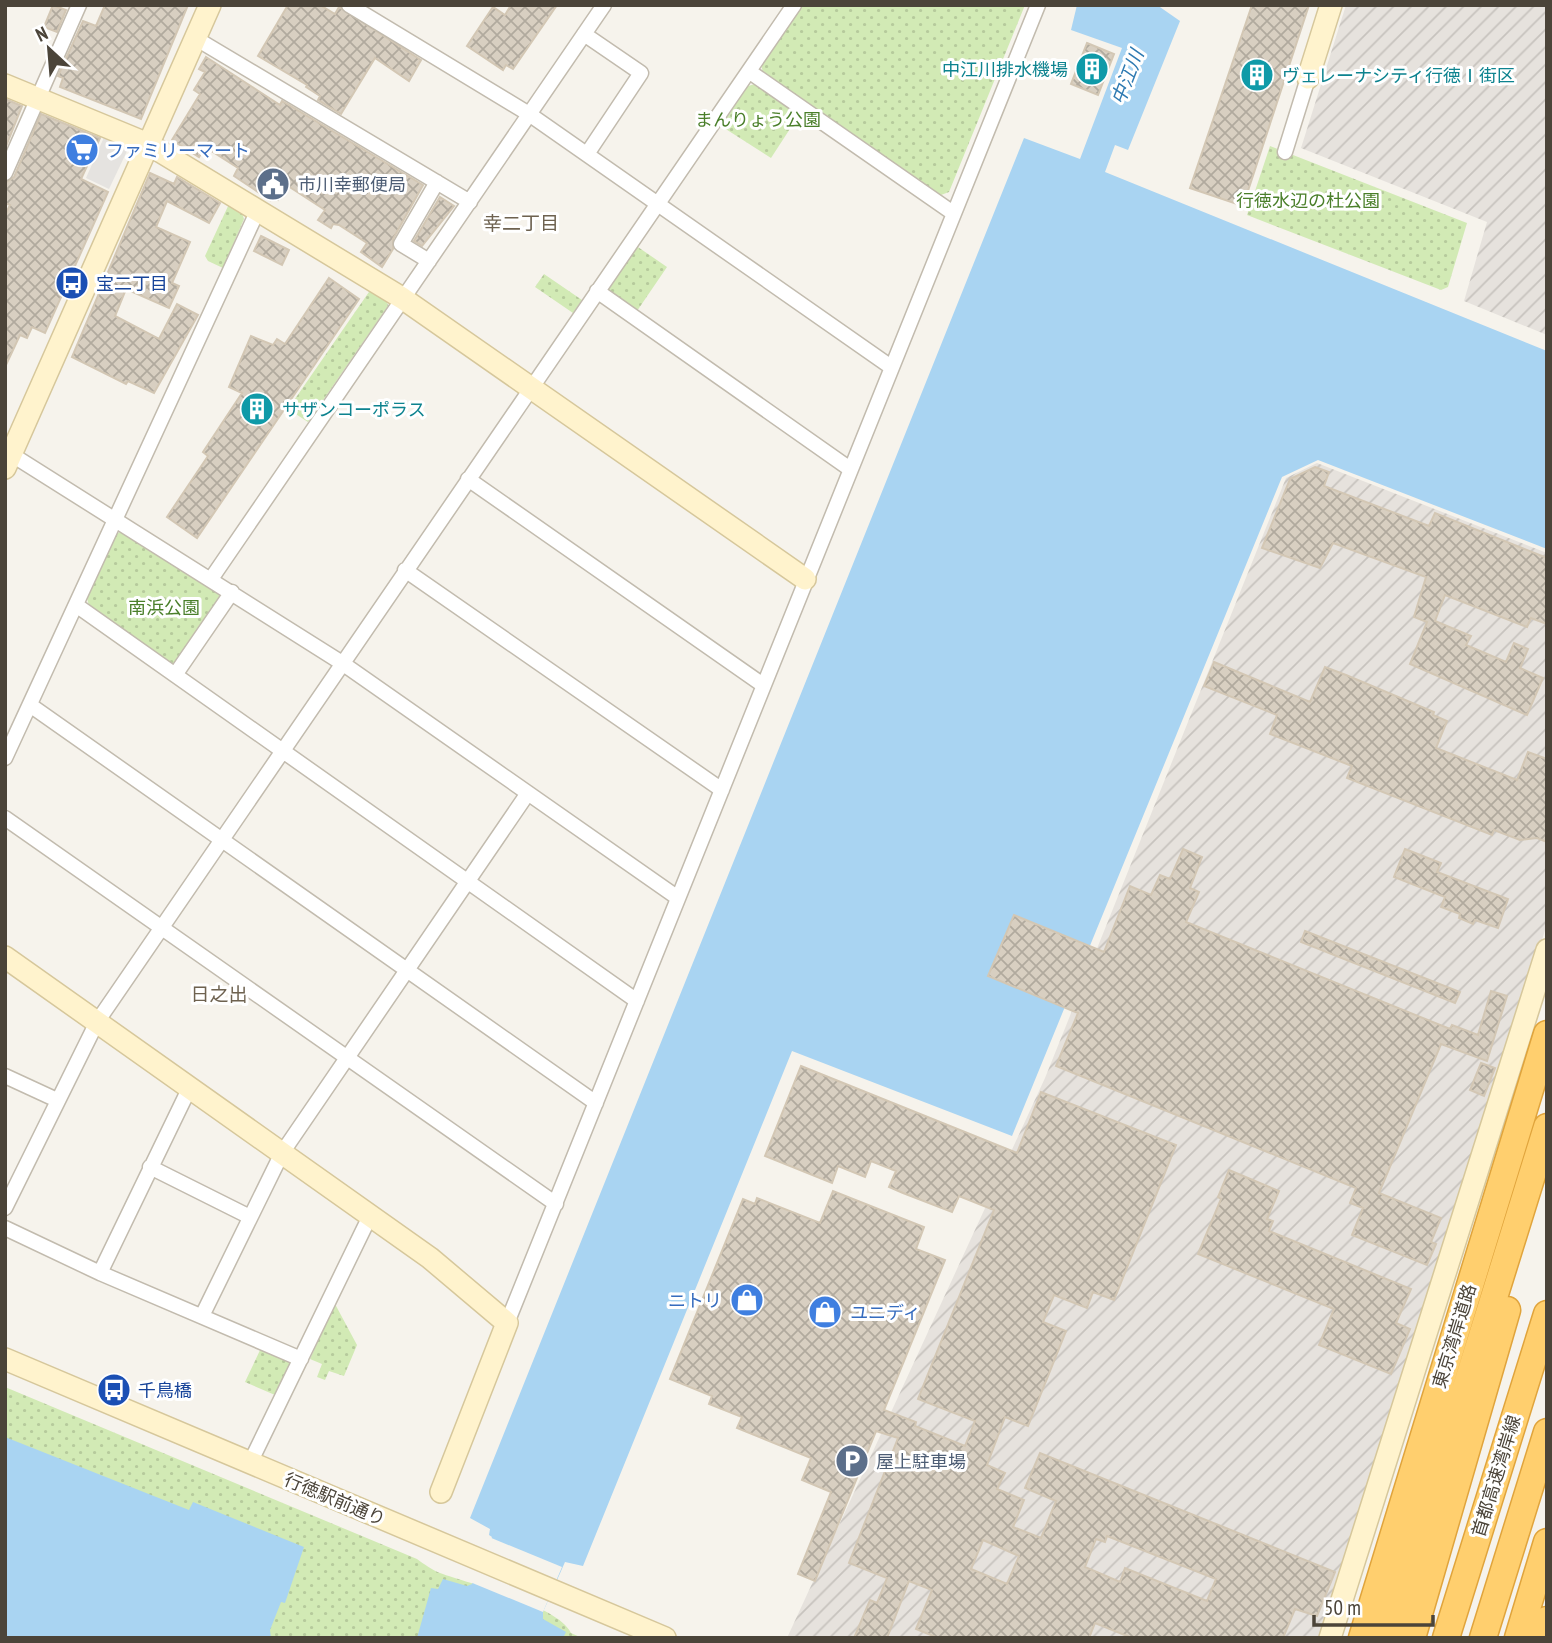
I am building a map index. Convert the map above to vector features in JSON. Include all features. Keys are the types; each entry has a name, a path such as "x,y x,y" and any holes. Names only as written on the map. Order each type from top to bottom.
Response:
{"highway":[{"name":"東京湾岸道路","path":"1362,1638 1547,1034"},
{"name":"東京湾岸道路","path":"1388,1638 1547,1127"},
{"path":"1412,1638 1498,1346 1547,1153"},
{"name":"首都高速湾岸線","path":"1446,1638 1547,1314"},
{"name":"首都高速湾岸線","path":"1483,1638 1547,1432"},
{"path":"1518,1638 1547,1542"},
{"path":"1541,1638 1547,1620"}],"street":[{"path":"5,173 79,5"},
{"path":"210,5 7,458 115,519 342,663 678,898"},
{"path":"349,5 529,114 891,367"},
{"path":"211,579 604,5"},
{"path":"5,1208 97,1022 794,5"},
{"path":"441,1492 1038,5"},
{"path":"1285,152 1331,5"},
{"path":"584,34 641,73 587,154"},
{"path":"195,38 470,202"},
{"path":"750,72 953,213"},
{"path":"5,85 148,144 402,298 806,579"},
{"path":"429,261 401,244 437,183"},
{"path":"5,758 258,210"},
{"path":"597,291 850,469"},
{"path":"468,479 763,685"},
{"path":"405,570 722,790"},
{"path":"175,675 232,592"},
{"path":"76,606 637,1001"},
{"path":"30,705 596,1103"},
{"path":"202,1316 282,1153 527,793"},
{"path":"5,818 556,1204"},
{"path":"1330,1638 1547,950"},
{"path":"5,957 430,1258 507,1323"},
{"path":"5,1076 57,1100"},
{"path":"100,1273 190,1087"},
{"path":"150,1167 250,1217"},
{"path":"250,1463 370,1216"},
{"path":"5,1228 100,1273 300,1359"},
{"name":"行徳駅前通り","path":"5,1359 665,1638"}],"shaded area":[{"path":"1346,5 1547,5 1547,335 1464,301 1487,222 1301,148"},
{"path":"105,135 128,149 109,189 86,178"},
{"path":"1317,463 1547,553 1547,924 1322,1638 787,1638 1045,1078 1286,478"}],"green space":[{"path":"801,5 1025,5 949,192 941,195 763,73 761,64"},
{"name":"まんりょう公園","path":"755,84 799,115 771,158 721,126 748,86"},
{"name":"行徳水辺の杜公園","path":"1270,146 1467,223 1448,287 1441,290 1247,215"},
{"path":"229,204 241,210 244,219 223,268 208,261 205,256"},
{"path":"635,245 667,267 637,311 609,292 607,284"},
{"path":"544,274 582,300 573,313 535,287"},
{"path":"371,289 386,298 388,306 308,422 288,409"},
{"name":"南浜公園","path":"121,532 218,592 221,599 179,661 172,664 89,606 87,598 115,534"},
{"path":"335,1304 357,1345 344,1376 329,1371 325,1380 317,1377 322,1364 310,1359"},
{"path":"261,1348 291,1361 275,1395 245,1382"},
{"path":"5,1387 417,1559 440,1573 532,1605 549,1613 571,1633 582,1638 5,1638"}],"water":[{"name":"中江川","path":"1077,5 1157,5 1180,21 1128,150 1115,145 1105,172 1547,351 1547,549 1318,460 1282,477 1012,1136 792,1051 583,1566 565,1562 543,1612 543,1619 566,1632 563,1638 417,1638 431,1588 438,1589 443,1579 467,1586 472,1584 492,1537 489,1535 490,1529 470,1518 1024,138 1080,159 1122,48 1071,30"},
{"path":"5,1437 189,1510 193,1502 304,1547 285,1603 281,1602 270,1630 271,1638 5,1638"}],"pier":[{"path":"489,1537 562,1567 543,1612 470,1582"}],"building":[{"path":"53,5 66,10 57,32 44,27"},
{"path":"105,5 188,5 141,119 60,87 63,78 58,76 83,21 96,26"},
{"path":"288,5 320,5 335,14 339,7 421,60 409,81 375,58 341,114 318,100 320,96 306,87 307,85 258,56"},
{"path":"511,5 557,5 513,69 506,65 503,70 467,46 493,7 505,15"},
{"name":"ヴェレーナシティ行徳Ⅰ街区","path":"1252,5 1309,5 1243,206 1190,188"},
{"name":"中江川排水機場","path":"1087,43 1114,54 1098,95 1071,84"},
{"path":"206,57 280,105 282,101 423,185 393,239 393,249 382,267 361,252 367,243 339,225 333,224 331,228 318,220 325,210 288,186 278,200 272,196 270,200 234,176 238,168 205,147 199,157 172,140 200,94 194,90 205,72 199,69"},
{"path":"5,99 22,106 5,149"},
{"path":"41,114 100,138 81,179 108,192 45,333 32,327 27,338 20,335 5,367 5,215 10,205 5,203 5,183 14,177"},
{"path":"150,173 174,184 177,177 220,203 209,223 167,201 156,227 190,242 172,283 179,286 169,308 126,289 115,316 159,339 177,304 198,315 154,393 128,381 126,384 72,357"},
{"path":"440,197 454,206 422,246 414,241"},
{"path":"261,236 289,250 282,265 254,251"},
{"name":"サザンコーポラス","path":"329,278 359,299 197,538 167,517 208,456 203,452 242,393 229,387 251,336 273,345 277,339 285,344"},
{"path":"1315,467 1329,472 1324,486 1429,526 1435,513 1547,558 1547,624 1531,618 1527,627 1445,595 1435,621 1471,636 1466,645 1506,662 1514,643 1528,649 1520,668 1543,678 1527,715 1410,664 1427,622 1414,617 1426,577 1333,543 1320,568 1262,548 1290,479"},
{"path":"1214,662 1310,702 1325,667 1346,675 1434,712 1433,715 1447,721 1436,748 1517,780 1528,752 1547,759 1547,842 1537,838 1520,840 1494,830 1492,835 1347,778 1352,766 1270,734 1277,715 1204,686"},
{"path":"1183,849 1202,857 1190,888 1199,892 1186,922 1450,1029 1452,1025 1478,1035 1491,991 1507,996 1487,1061 1441,1044 1379,1193 1441,1218 1431,1242 1436,1244 1427,1265 1352,1235 1363,1208 1350,1203 1356,1188 1056,1066 1078,1013 988,976 1014,915 1104,952 1130,886 1151,895 1160,875 1170,879"},
{"path":"1405,849 1441,863 1437,872 1508,899 1498,928 1475,920 1473,924 1459,918 1460,914 1441,907 1445,897 1394,877"},
{"path":"1305,931 1460,992 1455,1003 1301,942"},
{"path":"1481,1063 1495,1068 1484,1096 1470,1090"},
{"path":"801,1066 1017,1153 1041,1092 1176,1145 1114,1300 1093,1292 1087,1308 1054,1295 1043,1322 1066,1331 1028,1426 1005,1417 987,1465 1005,1473 997,1489 1024,1500 1013,1527 1041,1538 1056,1501 1025,1488 1040,1453 1335,1572 1317,1616 1295,1609 1283,1638 1132,1638 1095,1623 1089,1638 938,1638 916,1629 932,1590 909,1581 887,1638 854,1638 870,1600 877,1603 887,1578 849,1563 898,1438 876,1431 815,1581 798,1574 831,1492 802,1480 811,1458 737,1428 742,1417 709,1404 712,1396 670,1379 743,1199 755,1204 757,1198 820,1223 833,1191 924,1227 916,1249 945,1260 884,1410 965,1446 975,1421 918,1399 994,1210 959,1196 952,1212 903,1193 889,1187 896,1171 871,1161 865,1177 838,1166 832,1183 765,1156","holes":["1107,1536 1216,1579 1207,1601 1125,1568 1120,1582 1085,1567 1096,1539 1105,1542","983,1540 1019,1556 1007,1584 971,1569"]},
{"path":"1229,1170 1279,1191 1267,1219 1273,1221 1269,1231 1411,1289 1396,1323 1410,1329 1391,1374 1319,1345 1334,1309 1198,1254 1221,1199 1218,1197"}],"place":[{"name":"中江川排水機場","path":"1092,69"},
{"name":"ヴェレーナシティ行徳Ⅰ街区","path":"1257,75"},
{"name":"ファミリーマート","path":"82,150"},
{"name":"市川幸郵便局","path":"273,184"},
{"name":"宝二丁目","path":"72,283"},
{"name":"サザンコーポラス","path":"257,409"},
{"name":"ニトリ","path":"747,1300"},
{"name":"ユニディ","path":"825,1312"},
{"name":"千鳥橋","path":"114,1390"},
{"name":"屋上駐車場","path":"852,1461"}],"district":[{"name":"幸二丁目","path":"521,223"},
{"name":"日之出","path":"219,994"}]}
